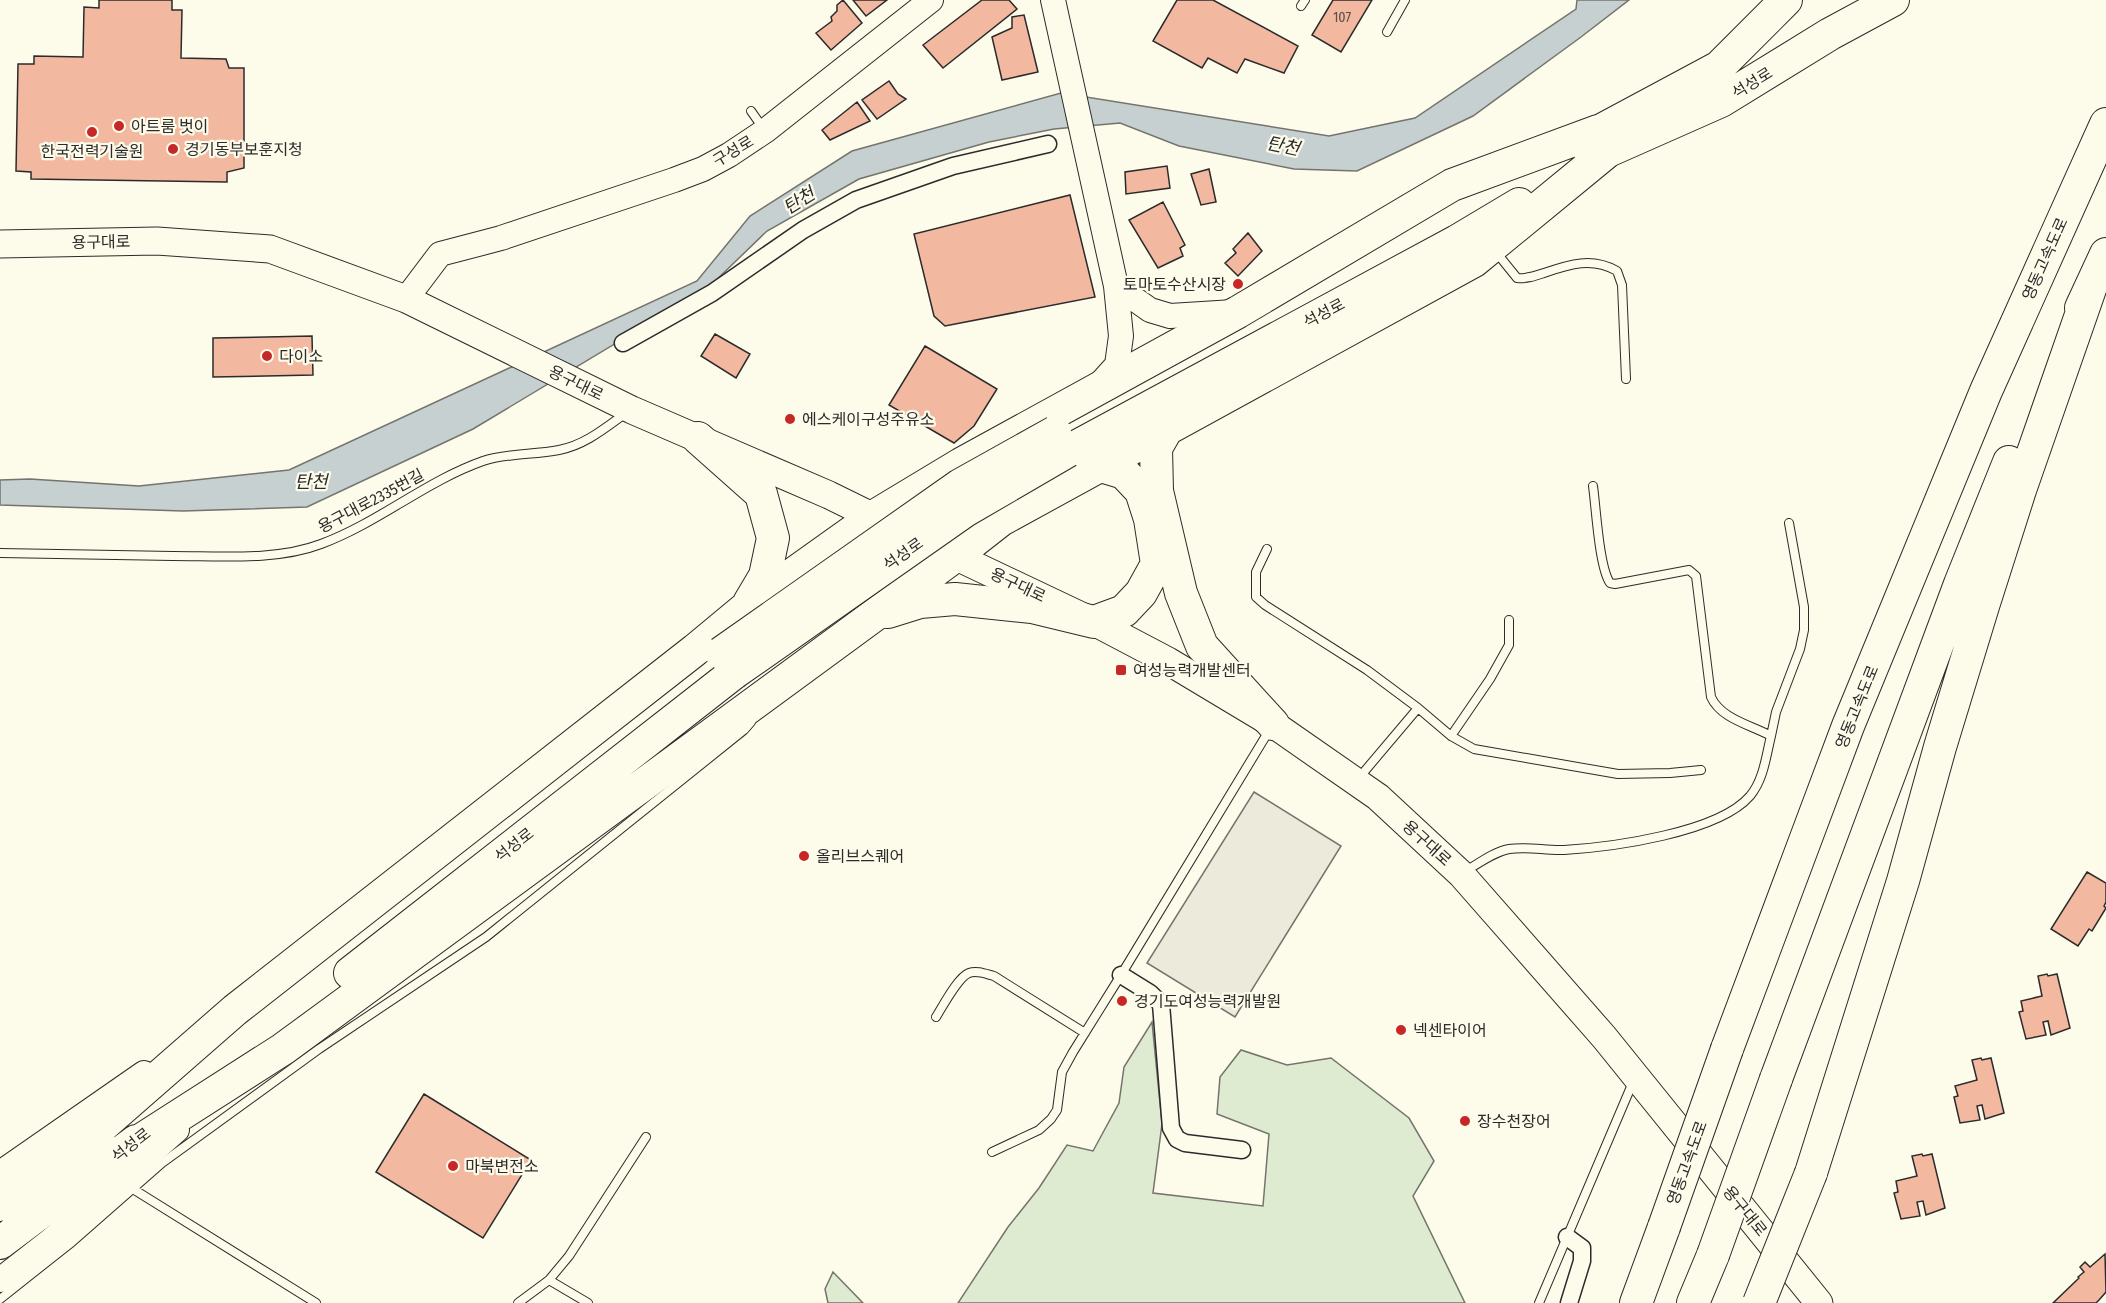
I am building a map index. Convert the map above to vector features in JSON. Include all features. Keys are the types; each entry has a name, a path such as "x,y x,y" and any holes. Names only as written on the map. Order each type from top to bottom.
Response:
{"highway":[{"name":"석성로","path":"0,1205 75,1135 727,663 965,511 1062,442 1457,241 1603,141 1719,67 1786,0"},
{"name":"석성로","path":"1603,141 1721,101 1830,34 1893,0"},
{"name":"영동고속도로","path":"1636,1303 1727,1049 1848,726 1986,391 2106,124"},
{"path":"119,1154 283,1049 1001,520 1474,261 1492,247 1603,141"},
{"path":"75,1135 748,606 873,517 961,464 1238,312 1452,185 1603,141"},
{"path":"1694,1303 1960,584 2013,452 2106,254"},
{"path":"1759,1303 1811,1173 1904,880 1940,747 2000,553 2090,289"},
{"path":"1168,427 1155,448 1157,490 1181,592 1202,646 1273,724"},
{"path":"1022,432 1007,452 1007,463 1012,473 1030,486 1057,490"},
{"path":"698,438 761,494 773,538 765,576 748,606"},
{"path":"847,634 885,613 920,602 955,598 1032,607 1094,622 1124,611 1141,593 1157,564 1150,519 1141,491 1124,473 1101,466"},
{"path":"748,606 778,605 786,618 792,648 791,660 782,682"},
{"name":"석성로","path":"0,1243 119,1154 727,663"}],"main road":[{"name":"용구대로","path":"0,244 158,241 270,249 406,299 632,410 829,495 1094,622 1168,661 1273,724 1378,797 1461,874 1604,1037 1820,1303"}],"street":[{"name":"구성로","path":"406,299 440,254 501,238 703,169 729,155 765,131 931,0"},
{"path":"1053,0 1116,286 1121,336 1117,365 1092,392"},
{"path":"623,343 712,293 803,230 856,200 953,166 1048,144"},
{"path":"1116,286 1150,310 1170,316 1238,312"},
{"path":"1121,975 1150,993 1161,1004 1170,1128 1177,1139 1185,1143 1242,1150"},
{"path":"0,1280 50,1241 182,1125 283,1049"},
{"path":"0,1173 75,1135"},
{"path":"1567,1238 1582,1248 1582,1261 1569,1303"}],"lane":[{"path":"1387,32 1405,0"},
{"path":"752,111 765,131"},
{"path":"1492,247 1517,278 1524,279 1561,267 1590,262 1607,265 1617,271 1623,285 1626,379"},
{"name":"용구대로2335번길","path":"0,553 231,557 295,551 321,544 363,524 446,478 483,461 504,456 560,450 585,441 632,410"},
{"path":"1593,486 1606,578 1610,583 1615,584 1689,570 1693,572 1711,697 1715,706 1733,718 1752,725 1771,736"},
{"path":"1461,874 1488,857 1507,849 1562,850 1662,836 1708,822 1736,810 1751,795 1762,775 1776,712 1800,649 1804,630 1804,607 1789,523"},
{"path":"1267,549 1256,572 1256,597 1367,670 1451,736 1474,748 1618,774 1701,770"},
{"path":"1451,736 1490,679 1509,645 1509,620"},
{"path":"0,1299 72,1242 162,1163 320,1049 486,937 744,730 782,682"},
{"path":"1356,782 1418,708"},
{"path":"992,1152 1039,1130 1057,1110 1062,1072 1273,724"},
{"path":"936,1017 963,976 971,972 981,973 993,976 1085,1032"},
{"path":"1539,1303 1636,1076"},
{"path":"0,1164 75,1135"},
{"path":"518,1303 549,1280 569,1256 646,1137"},
{"path":"133,1189 316,1303"},
{"path":"549,1280 588,1303"}],"green space":[{"path":"1152,1022 1162,1124 1153,1193 1263,1206 1269,1134 1217,1114 1220,1077 1241,1050 1287,1065 1331,1058 1409,1118 1434,1161 1413,1196 1465,1303 958,1303 1008,1227 1039,1188 1067,1145 1093,1151 1119,1103 1124,1067"},
{"path":"833,1272 863,1303 828,1303 825,1289"}],"shaded area":[{"path":"1254,792 1341,846 1235,1017 1147,963"}],"water":[{"name":"탄천","path":"1577,0 1629,0 1473,116 1357,171 1294,169 1179,146 1120,123 1054,129 989,142 859,179 767,231 708,288 473,429 307,507 183,511 0,505 0,480 30,479 139,486 289,470 697,281 750,216 852,151 1061,93 1329,136 1415,118 1576,9"}],"building":[{"path":"99,0 172,0 172,10 182,10 181,58 226,59 229,68 244,68 244,168 227,172 227,182 31,179 31,172 16,171 18,64 34,64 34,56 83,57 84,7 99,8"},
{"path":"843,0 862,23 831,50 816,33 832,21 831,17 837,11 837,5"},
{"path":"853,0 887,0 866,16"},
{"path":"982,0 1009,0 1017,9 943,68 923,45"},
{"path":"1177,0 1213,0 1298,46 1284,73 1245,59 1237,73 1208,58 1202,68 1153,41"},
{"path":"1333,0 1372,0 1341,52 1312,35"},
{"path":"1024,15 1038,72 1002,80 992,37 1012,28 1012,17"},
{"path":"889,81 898,94 906,99 877,119 862,100"},
{"path":"857,102 870,121 830,140 822,130"},
{"path":"1167,166 1170,188 1126,194 1125,172"},
{"path":"1209,169 1216,202 1201,205 1191,174"},
{"path":"1070,195 1095,297 945,326 934,316 914,234"},
{"path":"1163,202 1185,245 1180,248 1183,256 1158,268 1129,220"},
{"path":"1248,233 1262,251 1238,276 1225,263 1236,253 1233,249"},
{"path":"715,334 750,354 736,378 701,356"},
{"path":"312,336 313,375 213,377 213,338"},
{"path":"925,346 997,389 974,426 954,443 889,405"},
{"path":"2087,872 2106,883 2104,906 2106,908 2092,931 2089,929 2078,946 2051,929"},
{"path":"2047,974 2048,976 2057,974 2070,1028 2051,1035 2048,1021 2043,1022 2046,1035 2026,1039 2019,1012 2023,1011 2021,1001 2042,996 2038,976"},
{"path":"1981,1058 1982,1060 1991,1058 2004,1113 1985,1119 1982,1105 1977,1106 1980,1120 1960,1123 1954,1097 1958,1096 1955,1086 1977,1080 1972,1060"},
{"name":"마북변전소","path":"424,1094 531,1160 483,1238 376,1172"},
{"path":"1922,1154 1923,1156 1932,1154 1945,1208 1926,1215 1923,1201 1917,1202 1920,1216 1901,1219 1894,1193 1898,1192 1896,1181 1917,1176 1912,1156"},
{"path":"2105,1254 2106,1292 2096,1303 2053,1303 2084,1272 2080,1267 2085,1262 2090,1267"}],"place":[{"name":"아트룸 벗이","path":"119,126"},
{"name":"한국전력기술원","path":"92,132"},
{"name":"경기동부보훈지청","path":"173,149"},
{"name":"토마토수산시장","path":"1238,284"},
{"name":"다이소","path":"267,356"},
{"name":"에스케이구성주유소","path":"790,419"},
{"name":"여성능력개발센터","path":"1121,670"},
{"name":"올리브스퀘어","path":"804,856"},
{"name":"경기도여성능력개발원","path":"1122,1001"},
{"name":"넥센타이어","path":"1401,1030"},
{"name":"장수천장어","path":"1465,1121"},
{"name":"마북변전소","path":"453,1166"}]}
